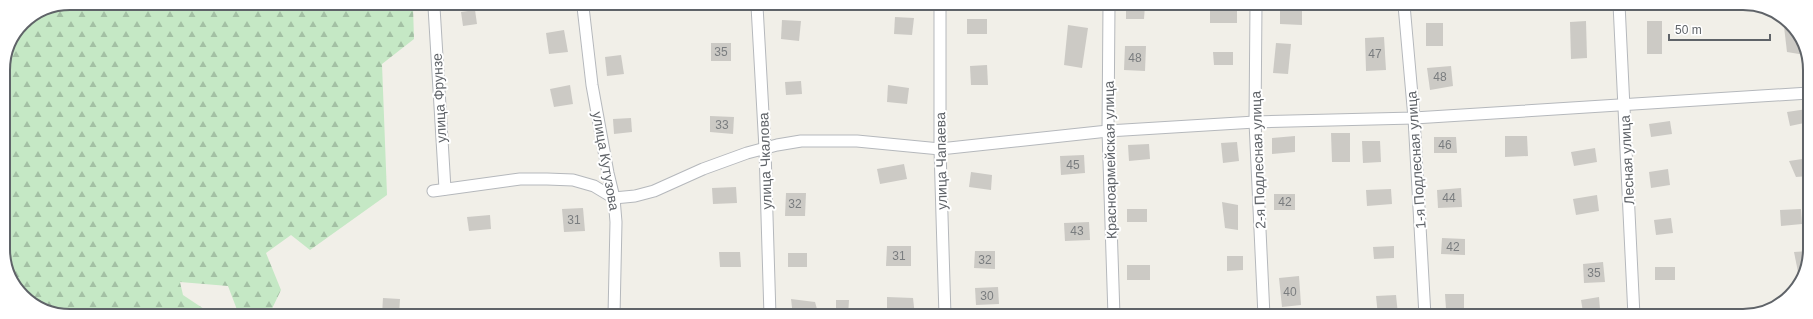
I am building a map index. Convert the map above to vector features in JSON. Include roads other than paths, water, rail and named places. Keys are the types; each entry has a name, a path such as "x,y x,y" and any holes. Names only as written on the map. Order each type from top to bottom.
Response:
{"street":[{"name":"улица Фрунзе","path":"434,10 445,189"},
{"name":"улица Кутузова","path":"583,10 592,85 614,198 616,222 614,309"},
{"name":"улица Чкалова","path":"757,10 765,149 770,309"},
{"name":"улица Чапаева","path":"940,10 940,149 945,309"},
{"name":"Красноармейская улица","path":"1109,10 1108,131 1114,309"},
{"name":"2-я Подлесная улица","path":"1256,10 1255,122 1264,309"},
{"name":"1-я Подлесная улица","path":"1405,10 1414,118 1425,309"},
{"name":"Лесная улица","path":"1619,10 1634,309"},
{"path":"433,191 520,179 573,180 594,186 614,198 635,196 747,154 801,142 825,140 857,140 940,149 1108,131 1255,122 1414,118 1803,93"}]}
